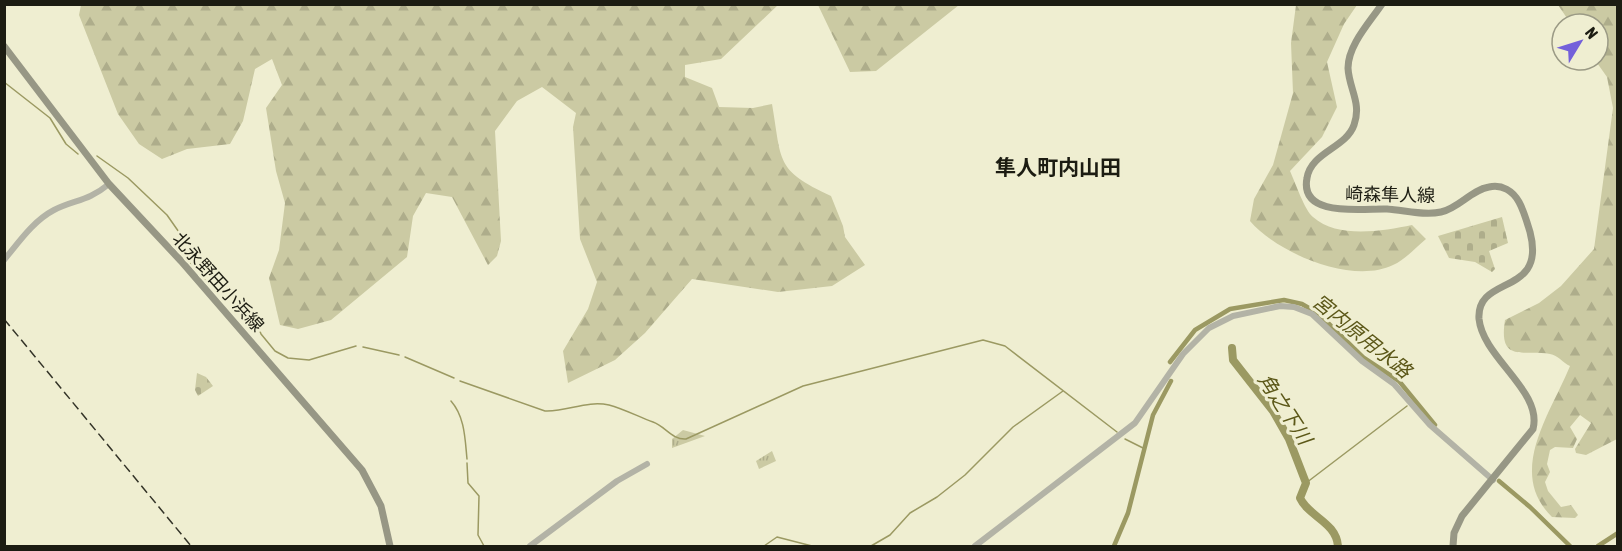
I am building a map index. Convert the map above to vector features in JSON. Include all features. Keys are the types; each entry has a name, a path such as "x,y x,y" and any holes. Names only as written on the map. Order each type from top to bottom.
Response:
{"main road":[{"name":"崎森隼人線","path":"1382,4 1357,42 1348,62 1349,75 1358,104 1353,127 1345,139 1314,163 1309,171 1307,188 1315,200 1335,210 1440,212 1453,208 1490,187 1509,189 1520,202 1533,243 1532,260 1522,275 1485,298 1479,321 1509,376 1530,402 1536,418 1533,429 1460,519 1454,533 1453,546"},
{"name":"北永野田小浜線","path":"4,46 109,184 181,261 349,453 377,497 386,523 390,546"}],"street":[{"path":"4,260 31,228 45,216 61,207 89,199 109,184"},
{"path":"975,546 1135,423 1182,354 1209,328 1247,312 1280,306 1294,307 1312,314 1362,362 1394,384 1430,425 1493,480"},
{"path":"530,546 616,481 647,464"}],"green space":[{"path":"81,5 778,5 721,59 685,65 685,77 712,88 719,107 753,108 772,104 780,152 784,162 800,179 831,196 845,237 865,265 832,286 778,292 692,279 645,333 615,360 568,383 563,351 588,309 597,282 580,239 573,127 576,113 542,87 517,101 495,131 501,241 497,256 488,265 452,197 426,193 413,216 407,257 331,320 298,329 280,325 269,278 279,250 285,203 276,171 266,108 282,85 272,59 255,69 243,121 230,144 187,149 162,159 139,144 118,114 79,15"},
{"path":"818,5 959,5 876,71 850,72"},
{"path":"1296,5 1357,5 1344,24 1327,62 1337,107 1322,137 1290,171 1310,214 1323,224 1347,231 1374,231 1412,225 1426,239 1393,265 1376,270 1357,271 1316,262 1278,244 1250,221 1254,199 1273,165 1293,93 1291,43"},
{"path":"1558,5 1618,5 1617,439 1586,455 1576,453 1575,449 1591,423 1580,415 1570,427 1577,439 1573,448 1555,447 1550,450 1547,464 1550,472 1545,482 1548,491 1561,507 1571,505 1578,515 1575,518 1552,517 1539,500 1533,481 1532,462 1544,423 1570,366 1553,355 1515,352 1505,343 1504,334 1505,320 1539,303 1561,286 1594,249 1613,108 1607,77 1603,72 1610,72 1610,12 1563,12"},
{"path":"1502,217 1508,243 1489,251 1495,269 1492,272 1475,262 1449,258 1438,236"},
{"path":"197,373 206,377 213,386 198,396 195,390"},
{"path":"683,430 705,436 672,448 672,439"},
{"path":"772,451 776,461 759,469 756,461"}],"waterway":[{"path":"4,82 50,118 66,144 78,154"},
{"path":"97,156 128,178 167,215 181,235 190,262 215,290 236,299 252,310 261,334 275,351 288,358 309,360 356,346"},
{"name":"宮内原用水路","path":"1170,362 1195,330 1230,309 1284,300 1302,304 1319,314 1364,358 1399,381 1435,425"},
{"path":"460,381 545,411 593,404 609,405 657,424 681,439 686,439 803,386 983,340 1005,346 1117,432"},
{"path":"363,347 399,355"},
{"name":"角之下川","path":"1232,348 1233,360 1273,411 1289,439 1306,483 1300,498 1304,505 1332,531 1338,546"},
{"path":"405,357 454,378"},
{"name":"宮内原用水路","path":"1114,546 1128,513 1153,415 1171,381"},
{"path":"871,546 890,535 910,513 937,497 965,475 1013,427 1063,391"},
{"path":"451,401 462,421 467,459"},
{"path":"1306,483 1407,406"},
{"path":"1125,439 1143,448"},
{"path":"467,463 468,483 479,496 478,535 484,546"},
{"name":"宮内原用水路","path":"1499,481 1570,546"},
{"name":"宮内原用水路","path":"1598,546 1618,533"},
{"path":"764,546 777,537 812,546"}],"railway":[{"path":"4,319 191,546"}],"district":[{"name":"隼人町内山田","path":"1058,168"}]}
